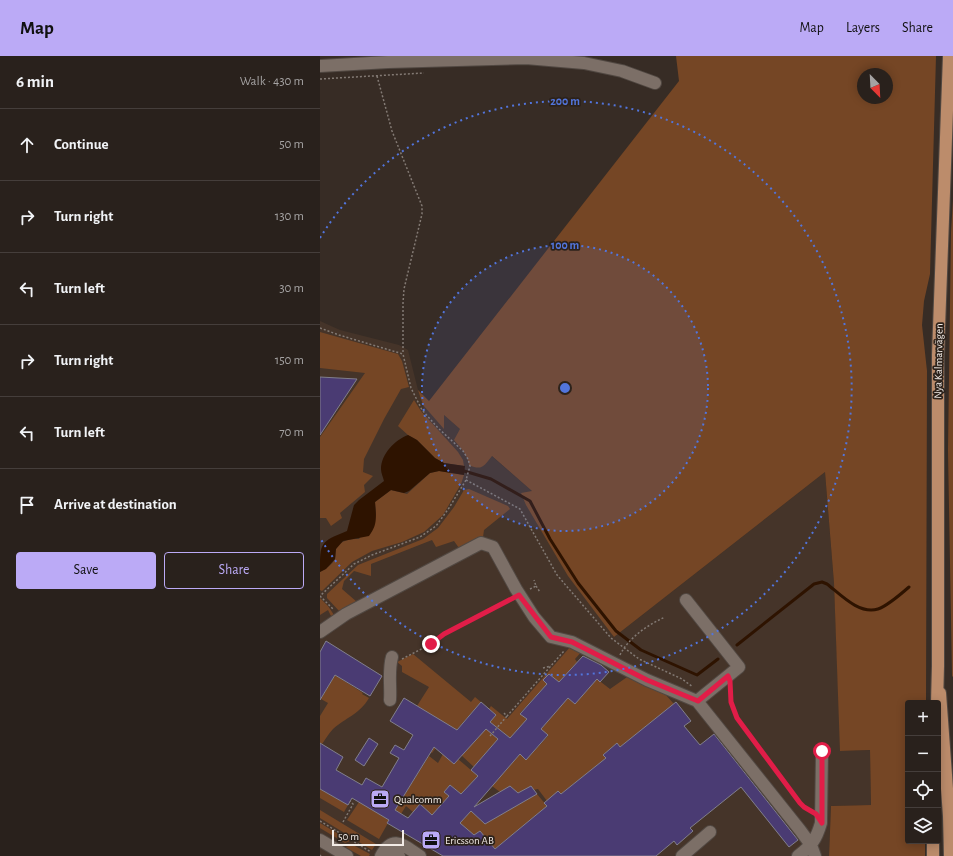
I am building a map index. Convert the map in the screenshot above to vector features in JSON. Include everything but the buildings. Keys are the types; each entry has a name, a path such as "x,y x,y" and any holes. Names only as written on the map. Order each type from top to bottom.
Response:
{"main road":[{"name":"Nya Kalmarvägen","path":"937,700 938,355 949,56"},
{"name":"Nya Kalmarvägen","path":"938,666 949,816 950,856"},
{"path":"933,856 934,844"}],"street":[{"path":"320,66 388,62 526,58 584,63 622,71 655,82"},
{"path":"320,632 340,617 481,543 493,547 519,595 551,637 572,642 647,680 669,693 700,699 800,830 813,851"},
{"path":"686,600 739,666 700,699"},
{"path":"390,700 391,662"},
{"path":"813,851 822,823 822,751"},
{"path":"682,856 710,832"},
{"path":"320,840 347,856"},
{"path":"379,852 392,844 398,843 420,856"},
{"path":"798,856 813,851"},
{"path":"379,852 400,856"}],"path":[{"path":"320,80 424,73"},
{"path":"340,617 320,596 354,564 372,555 420,537 436,526 466,480 470,466 463,451 443,433 422,410 411,388 403,354 403,303 404,289 422,214 422,206 392,131 377,75"},
{"path":"320,328 403,354"},
{"path":"466,480 520,509 557,575 610,638 639,659 690,684 700,699"},
{"path":"534,580 540,592"},
{"path":"391,662 431,644 444,634 536,586"},
{"path":"627,645 649,625 665,616"},
{"path":"490,736 572,642"},
{"path":"543,668 552,666"},
{"path":"728,676 730,681 731,702 737,718 800,803 810,810"},
{"path":"504,713 507,716"},
{"path":"343,822 353,804 350,801"},
{"path":"320,821 354,842 379,852"},
{"path":"350,844 354,842"}],"shaded area":[{"path":"676,56 936,56 930,274 924,301 922,325 927,371 926,700 905,700 905,844 925,844 925,856 829,856 831,806 871,805 870,750 840,751 834,583 825,472 614,637 568,576 526,505 521,493 532,491 492,456 480,467 477,468 469,465 461,448 454,440 460,429 444,415 444,429 423,405 418,390 429,401 679,81"},
{"path":"953,199 953,677 948,451 951,232"},
{"path":"320,321 340,330 399,345 408,350 418,390 429,402 532,491 614,637 825,472 834,583 841,751 870,750 871,805 831,806 829,856 320,856"},
{"path":"320,332 398,354 402,361 409,387 401,389 364,459 363,472 373,476 364,485 365,492 340,513 342,518 331,526 326,518 320,518 320,437 365,373 320,368"},
{"path":"414,400 421,411 458,452 463,460 464,466 444,463 435,458 417,440 408,435 398,426"},
{"path":"408,435 417,440 435,458 444,463 465,466 464,475 439,471 430,473 409,491 404,493 391,490 375,502 375,524 369,536 343,541 336,549 335,559 326,569 320,572 320,554 323,544 331,538 347,531 354,505 384,481 381,469 383,458 386,453 398,440"},
{"path":"439,471 464,475 461,484 443,515 424,532 402,542 372,551 352,562 322,591 320,590 320,572 334,561 336,549 340,544 349,540 359,539 376,515 375,502 391,490 407,494 430,473"},
{"path":"469,489 508,506 510,509 484,530 483,537 459,548 454,541 436,547 432,540 371,564 371,576 354,571 344,581 342,589 357,602 340,612 327,598 327,594 358,565 423,539 438,528 454,507 464,490"},
{"path":"320,598 334,615 331,616 328,610 320,615"},
{"path":"571,646 583,650 575,659 577,662 559,682 549,674 543,680 547,684 520,713 527,719 510,738 499,729 493,735 498,739 474,767 461,755 480,736 479,734 496,715 489,709 491,706 507,719"},
{"path":"413,654 471,702 475,697 481,702 445,743 441,741 432,753 448,725 417,706 429,687 402,672 402,666 397,662"},
{"path":"335,675 369,698 357,712 333,729 322,744 320,743 320,716 328,703 321,699"},
{"path":"630,675 664,693 674,704 620,747 617,743 603,755 606,758 561,794 547,801 538,789 518,793 500,792 492,786 520,754 526,760 548,736 541,729 568,698 575,704 597,679 610,689"},
{"path":"443,754 454,764 458,759 478,776 461,794 450,785 445,791 449,796 432,815 420,804 413,812 406,806 401,814 395,810 429,756 438,763"},
{"path":"320,789 348,805 344,812 320,798"},
{"path":"537,794 547,806 495,849 480,831 474,835 460,823 471,811 485,823"},
{"path":"359,802 389,820 379,839 347,820"},
{"path":"320,810 376,844 372,850 320,818"},
{"path":"320,823 350,841 345,843 320,828"},
{"path":"353,845 370,854 369,856 361,856 345,847"}],"waterway":[{"path":"464,471 491,479 530,501 550,539 578,583 616,631 641,650 697,675 718,659"},
{"path":"737,645 814,584 822,582 827,584 850,602 864,609 871,610 878,609 886,605 909,587"}],"place":[{"name":"Qualcomm","path":"380,799"},
{"name":"Ericsson AB","path":"431,840"}],"route":[{"path":"431,644 444,634 519,595 534,617 551,637 572,642 671,691 698,701 728,676 731,687 731,702 737,718 800,803 816,814 822,823 822,751"}]}
